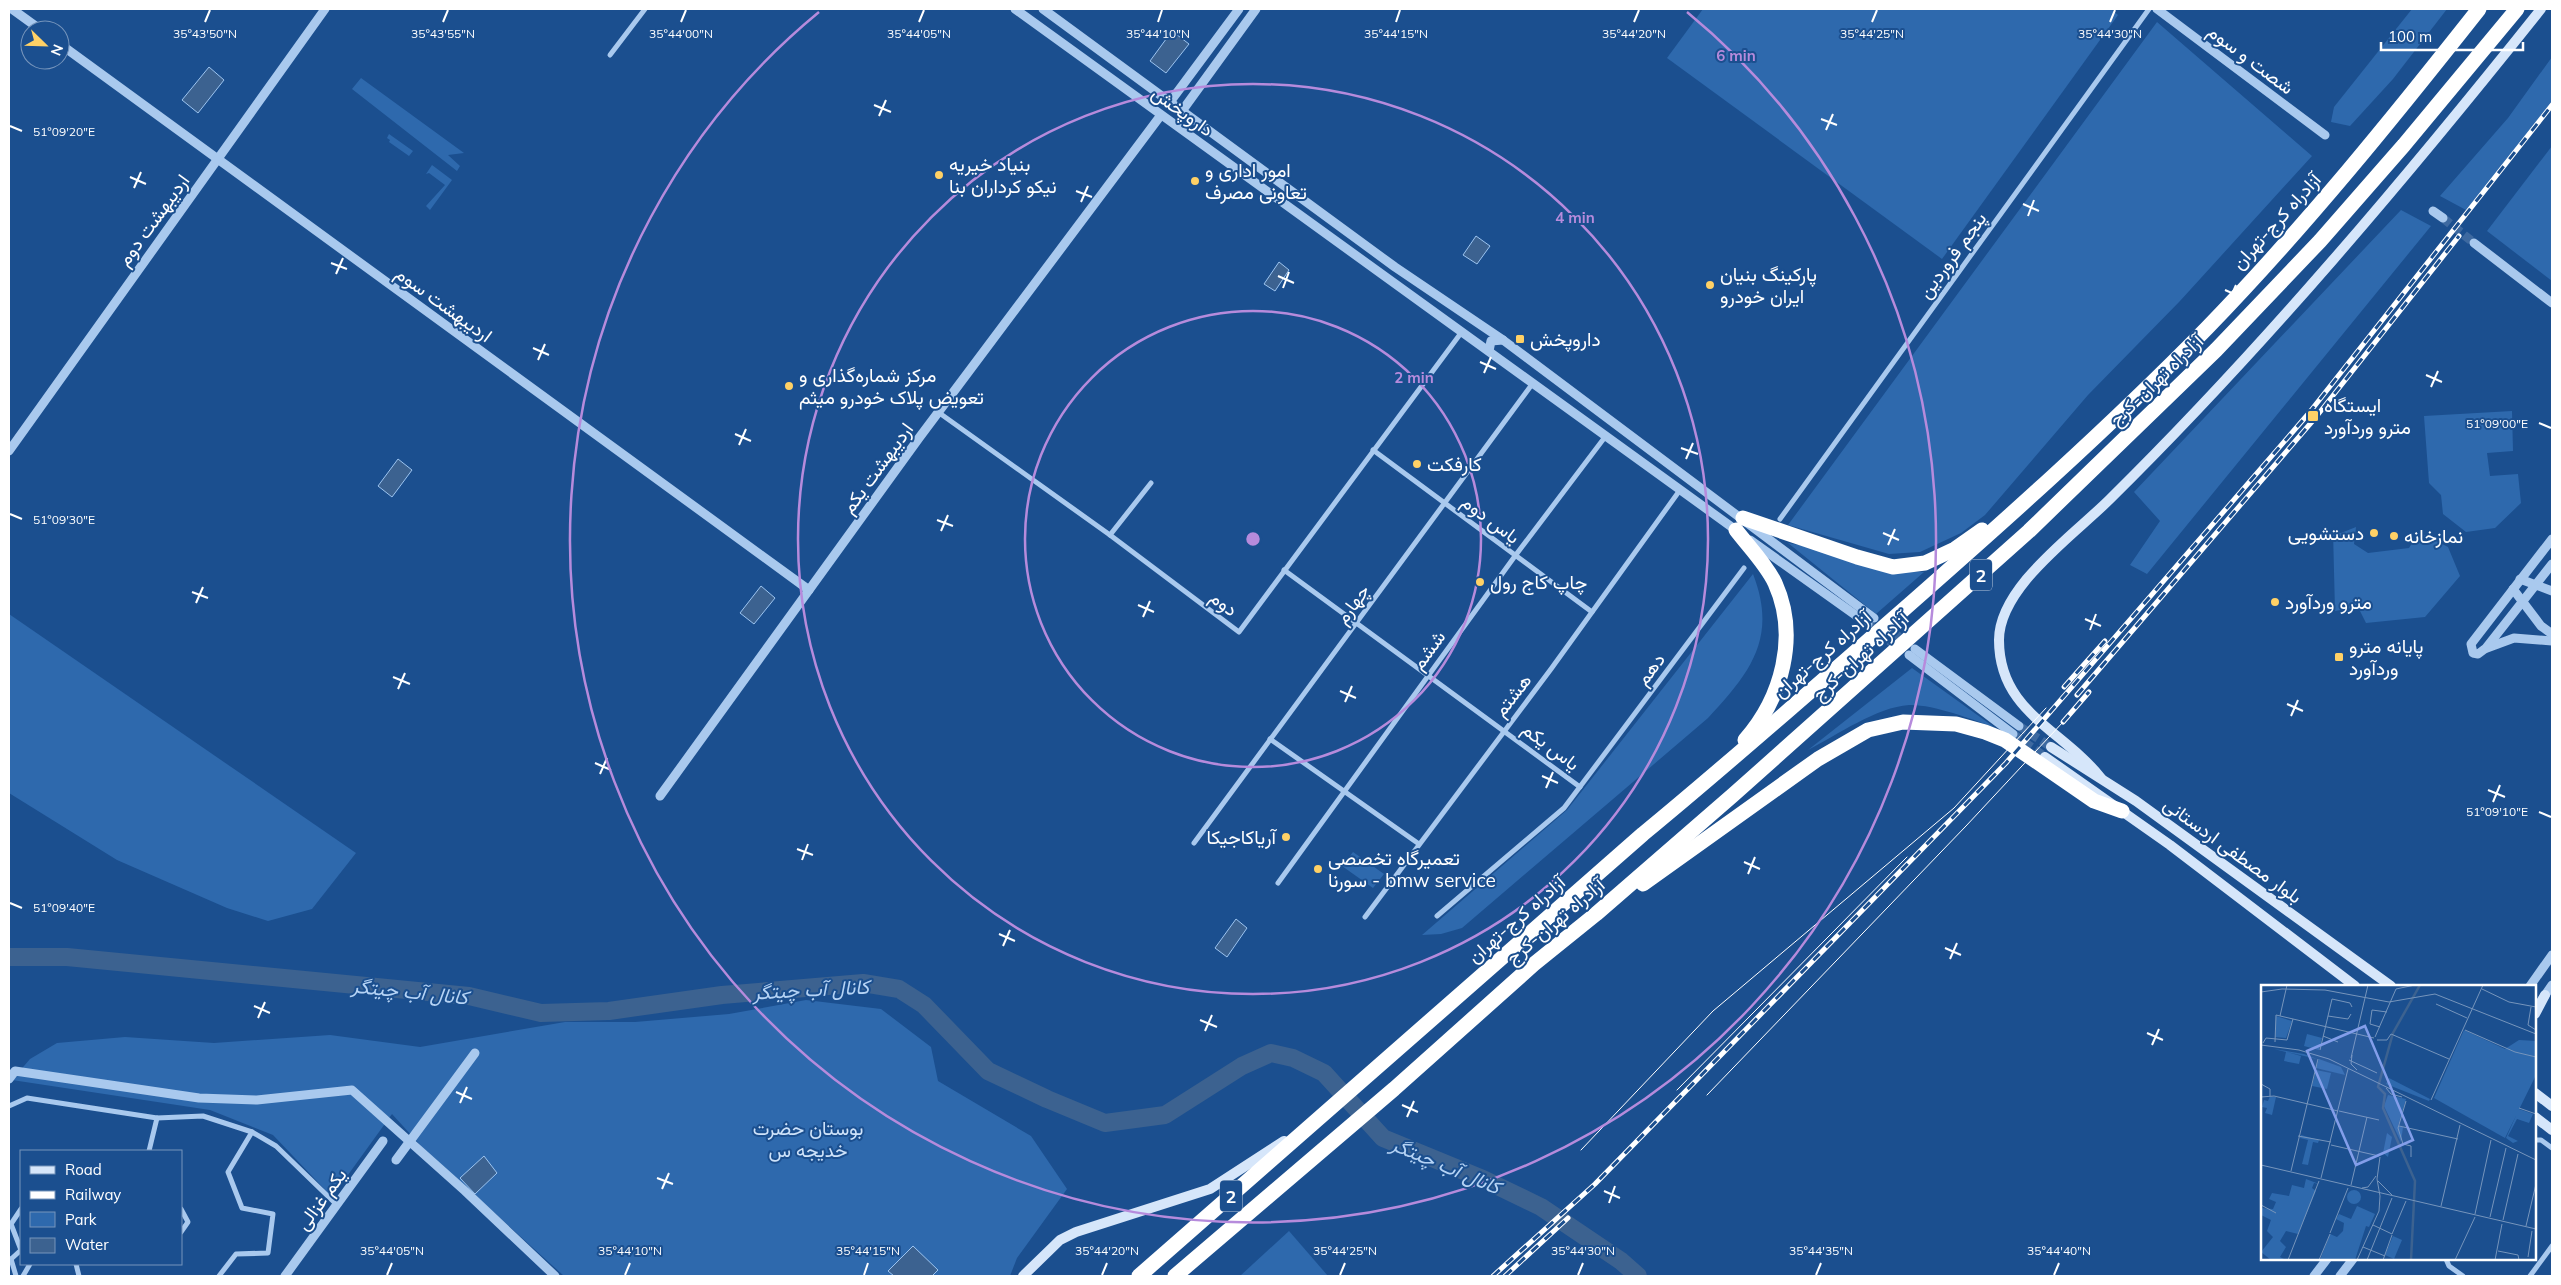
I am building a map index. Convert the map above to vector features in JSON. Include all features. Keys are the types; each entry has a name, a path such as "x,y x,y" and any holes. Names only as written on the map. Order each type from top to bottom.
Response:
{"highway":[{"name":"آزادراه کرج-تهران","path":"1139,1276 1643,834 1717,773 2028,501 2207,328 2316,207 2418,86 2479,9"},
{"name":"آزادراه تهران-کرج","path":"1175,1276 1336,1137 1394,1090 1534,964 1596,914 1740,789 2022,538 2216,350 2320,241 2404,145 2517,9"},
{"path":"1740,524 1875,563 1893,567 1908,567 1925,563 1948,553 2028,501"},
{"path":"1717,773 1752,732 1769,706 1780,680 1785,649 1782,605 1775,583 1740,524"},
{"path":"1596,914 1674,863 1818,760 1868,730 1903,722 1956,724 2005,740 2094,801 2122,811"}],"main road":[{"path":"2101,778 2086,759 2026,711 2014,693 2002,664 1999,638 2005,609 2020,584 2137,470 2231,372 2364,223 2541,9"},
{"name":"بلوار مصطفی اردستانی","path":"2051,747 2136,801 2390,985"},
{"name":"بلوار مصطفی اردستانی","path":"2045,757 2122,811 2354,985"},
{"path":"2536,1012 2545,995"},
{"path":"2536,1094 2552,1106"},
{"path":"2550,1128 2545,1121 2546,1114 2552,1110"},
{"path":"1023,1276 1060,1240 1076,1232 1210,1189 1323,1115"},
{"path":"2536,1118 2550,1128"}],"street":[{"path":"12,9 27,20"},
{"name":"اردیبهشت دوم","path":"9,451 325,9"},
{"path":"610,55 645,9"},
{"name":"داروپخش","path":"1015,9 1680,490 1740,524 1871,621 1740,524 1503,340 1396,267 1043,9"},
{"path":"1170,102 1239,9"},
{"path":"1182,111 1256,9"},
{"name":"پنجم فروردین","path":"1780,519 2149,9"},
{"name":"شصت و سوم","path":"2157,9 2325,136"},
{"name":"اردیبهشت سوم","path":"70,51 809,590"},
{"name":"اردیبهشت یکم","path":"660,796 938,412 1161,115"},
{"path":"2433,211 2442,218"},
{"path":"2474,243 2552,303"},
{"path":"1387,279 1396,267"},
{"name":"دوم","path":"938,412 1110,534 1239,632 1461,333"},
{"path":"1489,351 1491,342 1503,340"},
{"name":"چهارم","path":"1194,842 1534,383"},
{"name":"ششم","path":"1278,883 1516,556 1606,437"},
{"name":"یاس دوم","path":"1373,450 1592,612"},
{"path":"1110,534 1151,483"},
{"name":"هشتم","path":"1365,917 1592,612 1680,490"},
{"path":"2552,538 2471,644 2470,649 2473,653 2478,654 2486,648 2552,564"},
{"name":"دهم","path":"1437,916 1564,808 1744,568"},
{"name":"یاس یکم","path":"1284,570 1580,787"},
{"path":"2520,579 2552,591"},
{"path":"2513,589 2541,626 2552,634"},
{"path":"2486,648 2514,638 2552,640"},
{"path":"2013,734 1912,652 2019,726"},
{"path":"1270,739 1419,844"},
{"path":"2531,985 2552,955"},
{"path":"2536,1007 2552,985"},
{"path":"396,1160 475,1053"},
{"path":"9,1079 15,1071 198,1098 257,1100 352,1090 410,1141 554,1276"},
{"path":"9,1106 27,1098 157,1118 203,1116 252,1132 276,1146 337,1205"},
{"path":"149,1150 157,1118"},
{"path":"219,1276 236,1254 268,1253 273,1214 242,1208 228,1172 252,1132"},
{"path":"2536,1140 2541,1140 2552,1148"},
{"name":"یکم غزالی","path":"285,1276 384,1141"},
{"path":"20,1210 11,1224 20,1247"},
{"path":"182,1211 188,1222 182,1231"},
{"path":"2530,1276 2552,1246"},
{"path":"16,1276 10,1260 20,1251"},
{"path":"2314,1276 2326,1260"},
{"path":"2340,1276 2352,1260"},
{"path":"2446,1260 2449,1266 2463,1276"},
{"path":"23,1276 29,1265"}],"green space":[{"path":"1703,9 2111,9 2118,15 1942,259 1667,58"},
{"path":"2412,9 2447,9 2393,79 2350,126 2331,122 2334,107"},
{"path":"2157,22 2312,156 2180,301 2088,395 1985,515 1961,533 1920,552 1889,554 1788,525"},
{"path":"2552,57 2552,106 2466,210 2440,196 2508,118"},
{"path":"361,78 464,153 448,155 460,166 457,171 352,89"},
{"path":"389,134 413,151 409,156 389,142 390,140 387,138"},
{"path":"2552,146 2552,281 2487,231"},
{"path":"432,165 452,180 430,210 426,206 445,185 429,173 426,174"},
{"path":"2401,210 2431,226 2147,574 2130,565 2160,521 2134,492"},
{"path":"2512,411 2513,451 2487,453 2490,476 2518,474 2521,503 2495,528 2466,532 2443,514 2441,495 2429,483 2424,416"},
{"path":"2356,527 2354,544 2368,553 2409,548 2419,532 2448,547 2460,576 2425,617 2366,623 2358,607 2335,611 2333,531 2341,533"},
{"path":"1788,543 1815,548 1894,572 1924,572 1876,614"},
{"path":"1753,574 1760,597 1761,636 1756,653 1747,670 1723,702 1708,718 1462,928 1441,934 1422,935 1567,810"},
{"path":"9,614 356,853 312,909 268,921 227,908 117,860 9,793"},
{"path":"1912,668 1994,727 1940,709 1909,705 1871,716 1808,750"},
{"path":"1353,852 1384,874 1373,888 1342,866"},
{"name":"بوستان حضرت خدیجه س","path":"806,1000 881,1009 931,1047 938,1081 1031,1136 1067,1189 1017,1258 1010,1276 564,1276 423,1148 392,1114 332,1197 273,1135 210,1110 12,1080 30,1059 57,1043 125,1037 214,1043 330,1035 420,1047 565,1022 635,1022 729,1014"},
{"path":"1289,1231 1328,1276 1240,1276"}],"water":[{"path":"1172,31 1189,44 1166,73 1150,61"},
{"path":"209,67 224,80 198,113 182,100"},
{"path":"1476,236 1490,246 1477,264 1463,255"},
{"path":"1279,262 1289,270 1275,291 1264,284"},
{"path":"398,459 412,470 392,497 378,486"},
{"path":"761,586 775,598 754,624 740,613"},
{"path":"1236,919 1247,928 1227,957 1215,948"},
{"path":"484,1156 497,1173 475,1194 460,1178"},
{"path":"913,1246 938,1270 932,1276 894,1276 888,1271"}],"waterway":[{"name":"کانال آب چیتگر","path":"9,957 67,957 469,996 541,1013 609,1011 722,995 863,983 899,989 924,1005 988,1071 1047,1099 1105,1123 1165,1115 1242,1066 1271,1053 1293,1058 1324,1073 1383,1138 1483,1179 1541,1207 1621,1261 1638,1276"}],"tunnel":[{"path":"2443,218 2474,243"},
{"path":"1881,623 1907,643"},
{"path":"1868,624 1901,650"},
{"path":"2019,726 2051,747"},
{"path":"2013,734 2045,757"}],"tram line":[{"path":"1581,1150 1713,1011 1954,808 2046,708"},
{"path":"1707,1095 1966,826 2063,722"},
{"path":"1677,1090 1907,857"}],"railway":[{"path":"1493,1276 1595,1184 2006,763 2309,413 2552,105"},
{"path":"2077,695 2316,417 2459,236"},
{"path":"2064,687 2105,641"},
{"path":"2063,722 2089,692"},
{"path":"1505,1276 1568,1218"}],"place":[{"name":"بنیاد خیریه نیکو کرداران بنا","path":"939,175"},
{"name":"امور اداری و تعاونی مصرف","path":"1195,181"},
{"name":"پارکینگ بنیان ایران خودرو","path":"1710,285"},
{"name":"داروپخش","path":"1520,339"},
{"name":"مرکز شماره‌گذاری و تعویض پلاک خودرو میثم","path":"789,386"},
{"name":"ایستگاه مترو وردآورد","path":"2313,416"},
{"name":"کارفکت","path":"1417,464"},
{"name":"دستشویی","path":"2374,533"},
{"name":"نمازخانه","path":"2394,536"},
{"name":"چاپ کاج رول","path":"1480,582"},
{"name":"مترو وردآورد","path":"2275,602"},
{"name":"پایانه مترو وردآورد","path":"2339,657"},
{"name":"آریاکاجیکا","path":"1286,837"},
{"name":"تعمیرگاه تخصصی سورنا - bmw service","path":"1318,869"}]}
